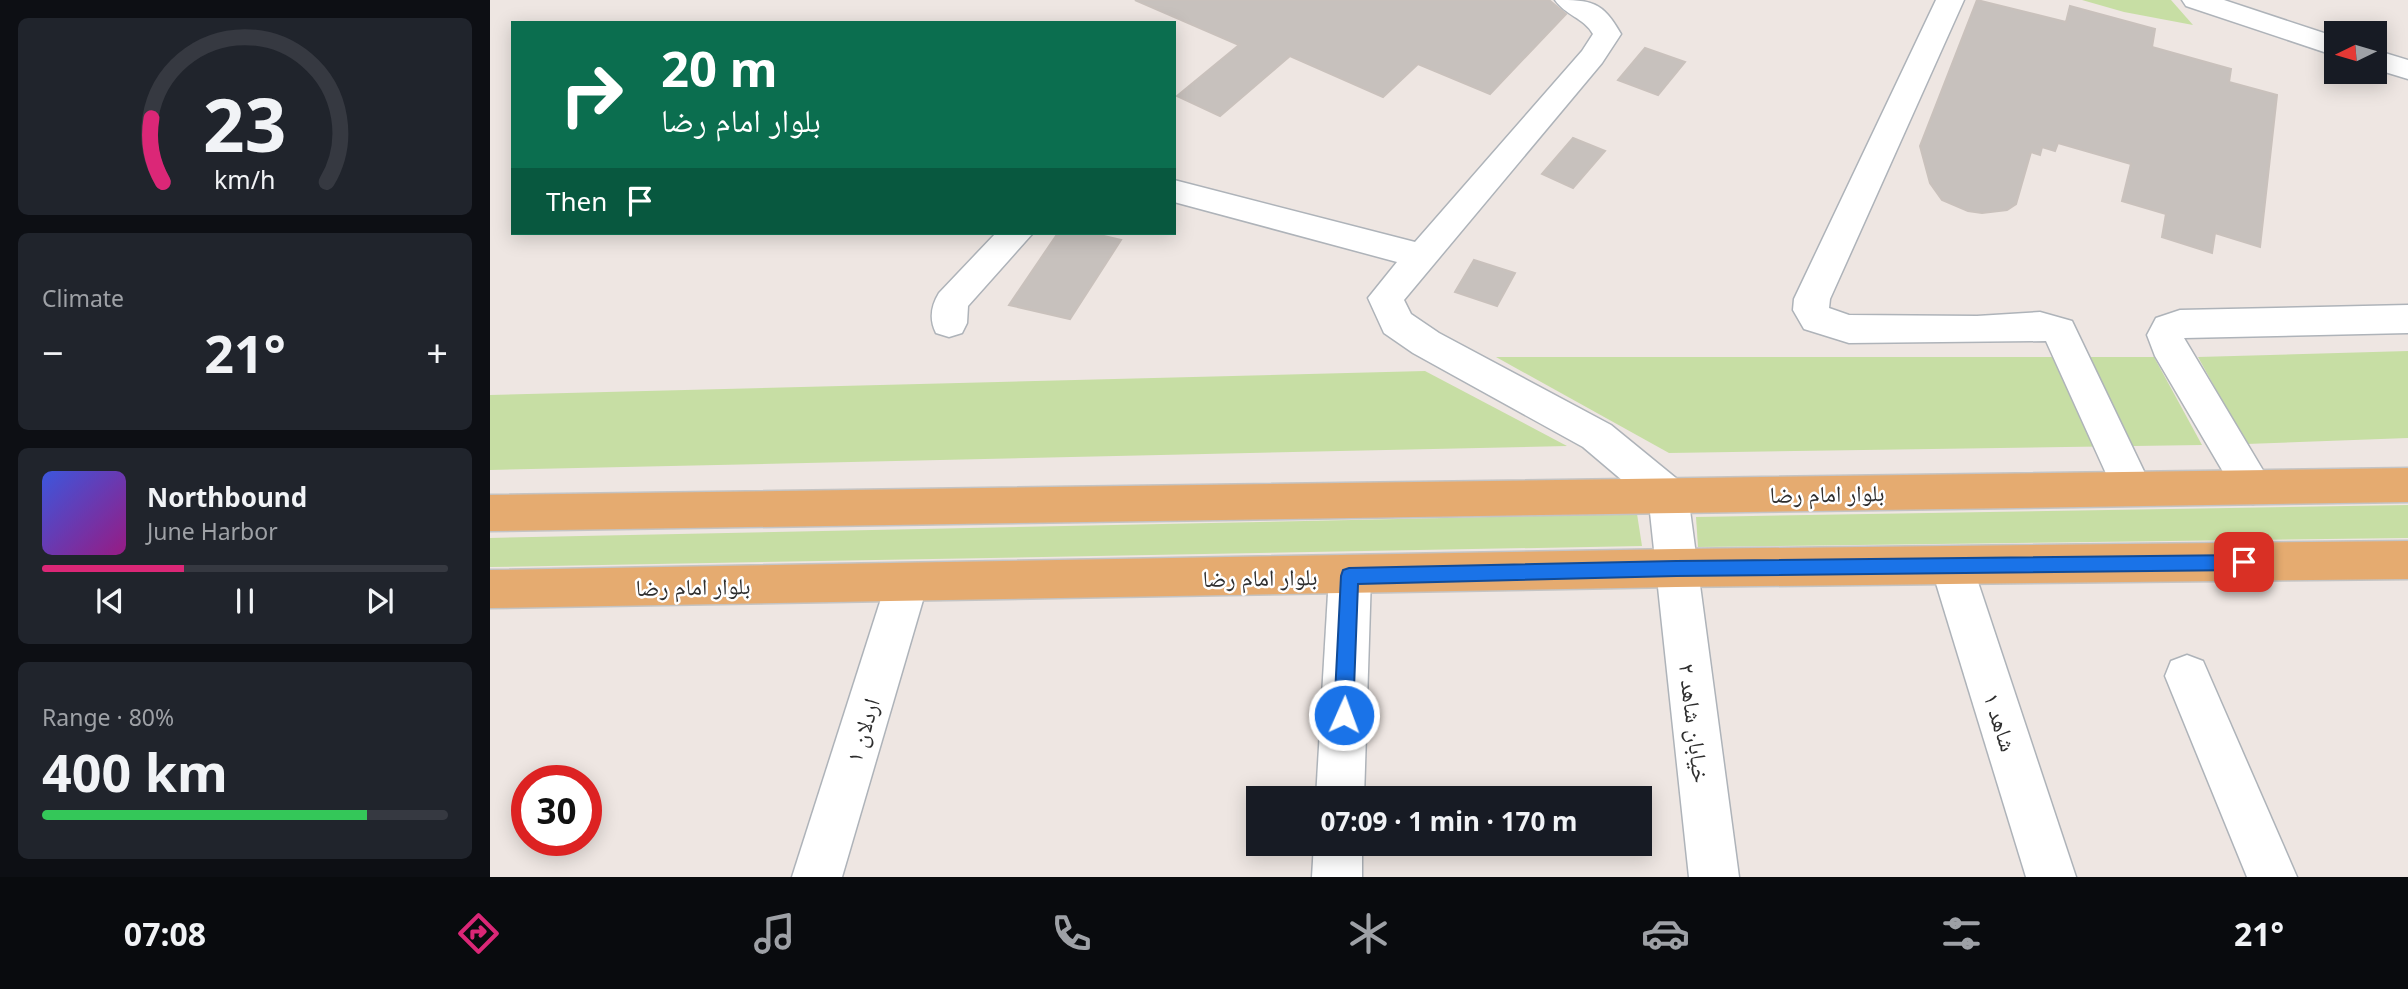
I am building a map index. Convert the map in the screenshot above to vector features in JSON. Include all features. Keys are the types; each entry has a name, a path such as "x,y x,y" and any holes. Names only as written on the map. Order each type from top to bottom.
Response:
{"main road":[{"name":"بلوار امام رضا","path":"490,513 2408,485"},
{"name":"بلوار امام رضا","path":"490,589 1676,569 2406,563"}],"street":[{"path":"1569,0 1598,18 1607,34 1592,57 1386,298 1397,323 1482,375 1597,436 1668,495"},
{"path":"1950,0 1812,299 1811,310 1817,318 1849,329 1977,331 2040,327 2059,331 2132,488"},
{"path":"2196,0 2324,43"},
{"path":"2387,63 2408,70"},
{"path":"1176,192 1422,256"},
{"path":"949,323 951,302 1014,235"},
{"path":"2253,487 2168,345 2165,335 2169,328 2180,324 2408,319"},
{"name":"خیابان شاهد ۲","path":"1668,495 1714,877"},
{"name":"شاهد ۱","path":"1952,567 2051,877"},
{"path":"1340,786 1349,576"},
{"name":"اردلان ۱","path":"817,877 907,583"},
{"path":"2187,676 2272,877"},
{"path":"1337,877 1338,856"}],"green space":[{"path":"2082,0 2171,0 2193,25 2124,12"},
{"path":"2408,351 2408,438 2246,444 2198,357"},
{"path":"1496,357 2154,357 2202,445 1669,453"},
{"path":"1425,371 1567,446 490,470 490,395"},
{"path":"2408,505 2408,538 1698,547 1696,517"},
{"path":"1637,514 1642,546 490,567 490,538"}],"building":[{"path":"1135,0 1549,0 1566,14 1490,94 1418,64 1383,97 1290,56 1220,116 1177,96 1239,45"},
{"path":"1977,0 2066,22 2070,6 2155,29 2152,47 2231,69 2229,82 2277,95 2260,247 2215,233 2212,253 2162,237 2166,214 2122,201 2131,164 2058,143 2055,151 2042,147 2040,155 2031,152 2016,204 2007,210 1982,213 1968,211 1942,200 1930,183 1920,146"},
{"path":"1645,48 1685,62 1658,95 1618,80"},
{"path":"1573,138 1605,151 1573,188 1542,174"},
{"path":"1057,235 1100,235 1121,240 1070,319 1009,305"},
{"path":"1474,260 1515,273 1497,306 1455,292"}],"route":[{"path":"1344,715 1349,576 2244,562"}]}
